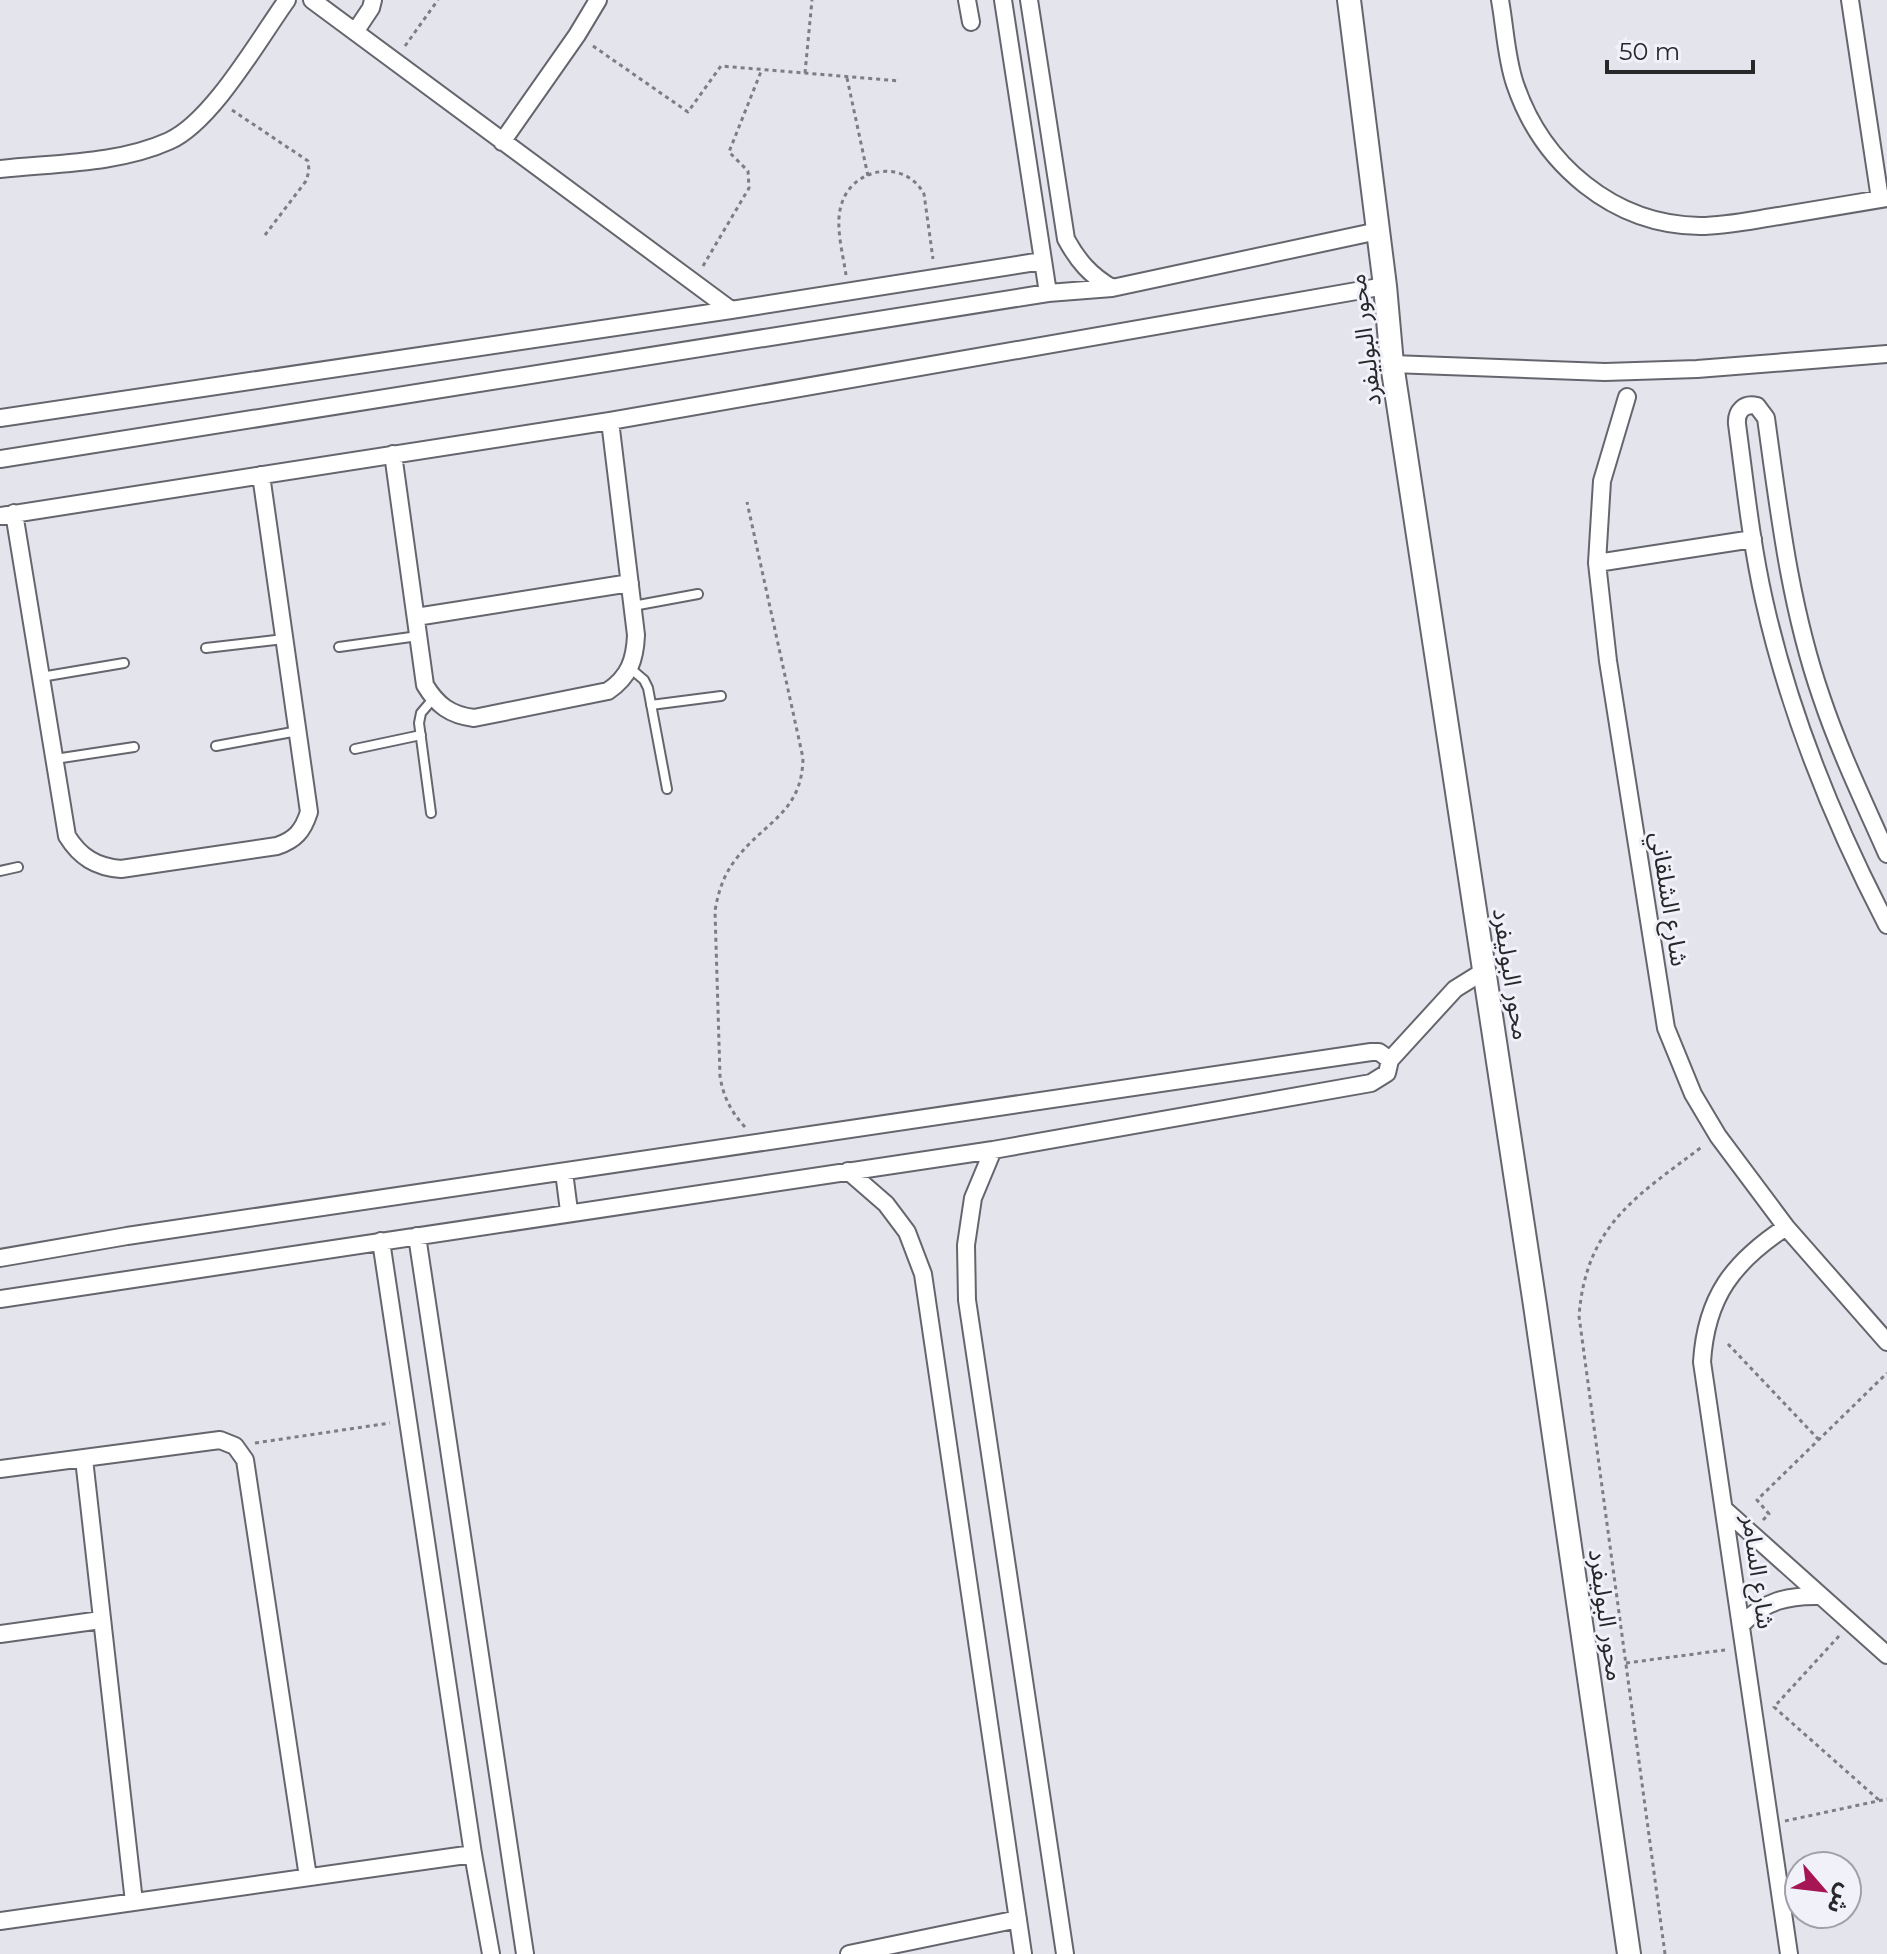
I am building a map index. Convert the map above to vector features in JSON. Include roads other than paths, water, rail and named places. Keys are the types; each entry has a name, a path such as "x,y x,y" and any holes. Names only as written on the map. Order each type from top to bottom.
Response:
{"street":[{"path":"0,169 113,157 172,140 198,120 216,99 287,0"},
{"path":"312,0 731,310"},
{"path":"355,32 373,0"},
{"path":"502,142 598,0"},
{"path":"967,0 971,22"},
{"path":"1003,0 1048,293"},
{"path":"1029,0 1066,239 1077,259 1092,276 1112,288"},
{"name":"محور البوليفرد","path":"1349,0 1392,364 1629,1954"},
{"path":"1500,0 1513,81 1528,120 1552,155 1582,185 1618,207 1658,221 1700,226 1883,198 1850,0"},
{"path":"0,459 1048,293 1112,288 1378,231"},
{"path":"0,418 1042,261"},
{"path":"261,475 309,812 298,835 277,846 121,869 89,860 67,836 41,677 7,514 610,421 1385,286"},
{"path":"1392,364 1619,372 1887,354"},
{"name":"شارع الشلقاني","path":"1627,397 1602,481 1597,563 1610,677 1666,1028 1693,1094 1718,1136 1786,1227 1887,1342"},
{"path":"1887,854 1838,743 1812,667 1792,591 1766,418 1757,406 1744,406 1736,418 1753,539 1763,598 1788,689 1861,875 1887,925"},
{"path":"393,454 425,685 433,699 444,709 458,716 474,718 608,691 621,682 630,668 636,635 610,421"},
{"path":"1597,563 1753,539"},
{"path":"416,617 630,583"},
{"path":"1834,807 1862,796"},
{"path":"0,1299 569,1211 993,1150 1371,1083 1387,1073 1390,1060 1455,989 1484,971"},
{"path":"0,1258 127,1236 1371,1052 1379,1052 1390,1060"},
{"path":"993,1150 973,1198 966,1245 967,1300 1065,1954"},
{"path":"848,1171 886,1204 907,1232 923,1274 1023,1954"},
{"path":"564,1172 569,1211"},
{"name":"شارع السامر","path":"1786,1227 1762,1243 1734,1270 1718,1295 1707,1323 1702,1362 1789,1954"},
{"path":"417,1236 525,1954"},
{"path":"381,1241 473,1854 491,1954"},
{"path":"0,1469 204,1441 220,1440 235,1446 245,1460 308,1877"},
{"path":"84,1459 134,1902"},
{"path":"1725,1510 1887,1655"},
{"path":"1741,1625 1764,1606 1777,1600 1821,1596"},
{"path":"0,1634 101,1620"},
{"path":"0,1921 473,1854"},
{"path":"849,1954 1018,1919"}],"lane":[{"path":"633,606 698,594"},
{"path":"339,647 418,636"},
{"path":"206,648 284,639"},
{"path":"41,677 124,663"},
{"path":"630,668 644,680 667,789"},
{"path":"651,705 721,696"},
{"path":"431,813 419,723 421,713 433,699"},
{"path":"216,746 298,731"},
{"path":"355,749 421,735"},
{"path":"55,759 134,747"},
{"path":"0,871 18,867"}]}
